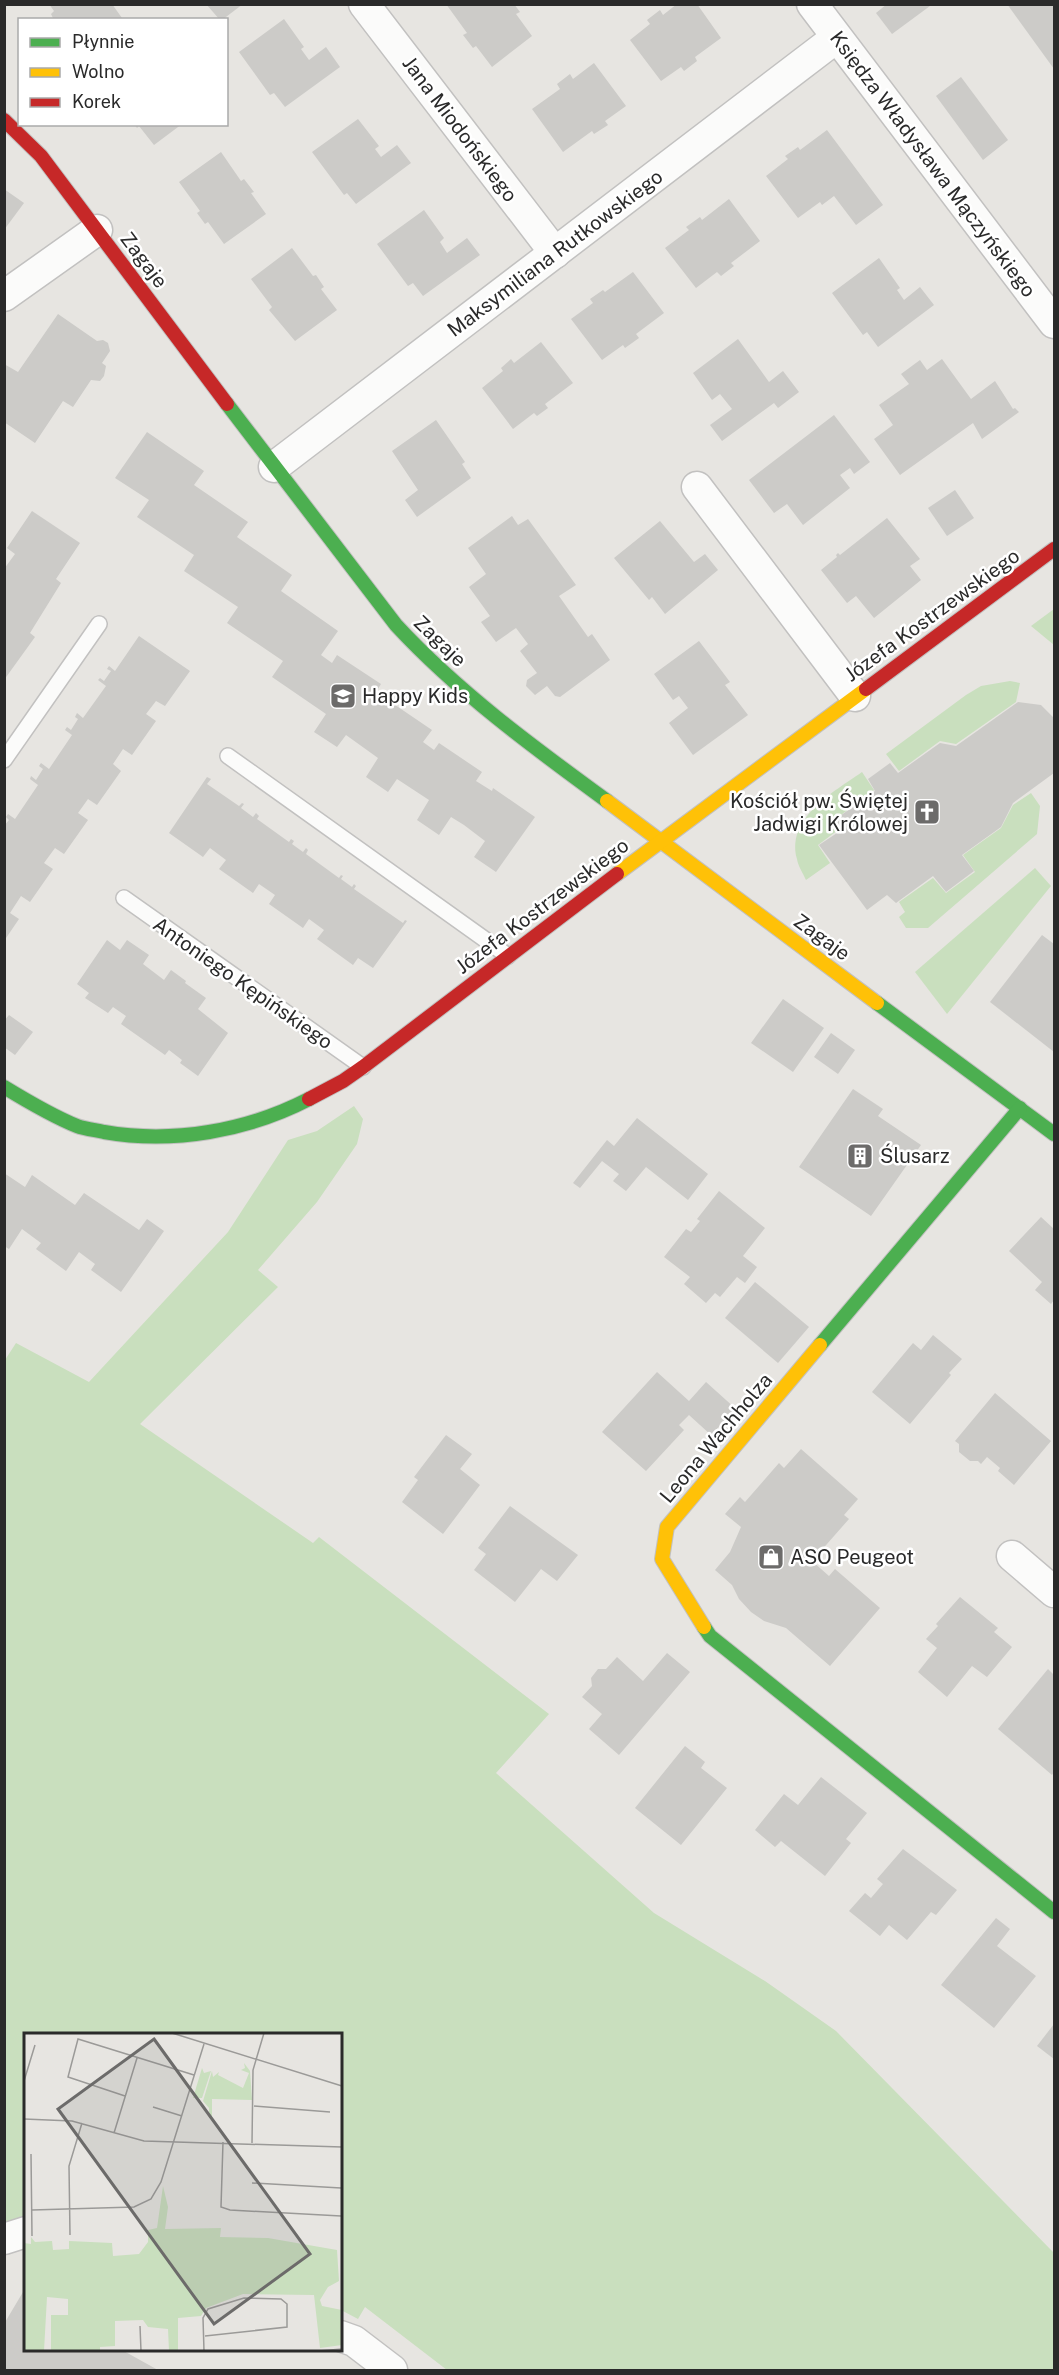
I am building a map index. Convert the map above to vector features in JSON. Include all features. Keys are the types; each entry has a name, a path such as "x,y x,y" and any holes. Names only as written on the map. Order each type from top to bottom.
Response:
{"street":[{"name":"Jana Miodońskiego","path":"364,4 555,253"},
{"name":"Księdza Władysława Mączyńskiego","path":"812,4 1054,323"},
{"name":"Maksymiliana Rutkowskiego","path":"274,467 836,38"},
{"name":"Zagaje","path":"4,120 41,156 274,467 396,625 421,652 451,680 542,753 1054,1134"},
{"path":"4,296 97,230"},
{"path":"697,487 855,696"},
{"name":"Józefa Kostrzewskiego","path":"4,1087 30,1103 79,1127 134,1137 201,1134 279,1114 343,1081 363,1067 660,842 1054,549"},
{"name":"Leona Wachholza","path":"1020,1108 667,1527 662,1559 710,1636 1054,1912"},
{"path":"1012,1556 1054,1592"},
{"path":"4,2239 24,2233"},
{"path":"342,2337 354,2341 392,2370"}],"lane":[{"path":"4,760 99,624"},
{"path":"228,756 508,956"},
{"name":"Antoniego Kępińskiego","path":"124,898 363,1067"}],"green space":[{"path":"1054,609 1054,645 1031,626"},
{"path":"1010,681 1020,683 1016,702 956,744 940,741 899,771 886,754 981,686"},
{"path":"862,772 874,790 833,821 838,830 818,845 830,863 806,880 799,867 795,844 805,818 826,797"},
{"path":"1031,793 1040,806 1037,834 928,928 906,928 899,917 905,912 899,902 933,878 946,893 975,872 963,855 1001,828 1013,805"},
{"path":"1035,868 1051,886 947,1014 915,972"},
{"path":"354,1106 363,1119 357,1144 317,1202 258,1270 278,1287 140,1424 313,1543 319,1537 549,1714 496,1773 654,1913 765,1981 836,2031 1054,2253 1054,2370 447,2370 365,2307 358,2319 342,2311 342,2033 24,2033 24,2219 5,2225 5,1360 16,1343 89,1382 228,1232 288,1140 317,1131"}],"building":[{"path":"49,4 112,4 122,18 53,18 51,14 54,11"},
{"path":"206,4 243,4 225,18 218,18"},
{"path":"446,4 514,4 520,12 516,14 532,36 492,67 476,46 473,48 463,35 467,33"},
{"path":"677,4 697,4 721,38 695,57 697,61 684,71 681,67 661,81 630,40 650,24 647,20 660,10 663,15"},
{"path":"887,4 929,4 930,6 892,34 876,13"},
{"path":"1007,4 1054,4 1054,69"},
{"path":"284,19 304,47 301,49 309,60 326,47 340,67 285,107 274,93 270,95 239,52"},
{"path":"594,63 626,106 605,121 608,125 594,134 592,131 563,152 532,109 560,89 557,84 570,74 573,79"},
{"path":"961,77 1008,140 983,160 936,96"},
{"path":"358,119 379,146 375,149 381,157 397,145 411,163 356,204 347,193 344,195 312,152"},
{"path":"139,126 179,126 154,145"},
{"path":"827,130 883,205 856,225 834,196 822,205 820,202 798,218 766,176 788,159 785,156 798,147 800,150"},
{"path":"221,152 241,181 244,179 254,192 251,193 266,214 224,244 208,222 205,224 197,213 200,211 179,182"},
{"path":"4,189 24,203 4,230"},
{"path":"729,199 760,241 731,263 734,266 721,276 717,272 696,288 665,248 689,230 686,227 700,217 702,220"},
{"path":"424,210 444,238 440,242 447,253 467,238 480,255 423,296 413,283 408,286 377,244"},
{"path":"292,248 313,276 316,275 324,287 321,289 337,310 295,341 269,310 272,307 251,279"},
{"path":"879,258 900,288 897,290 904,300 920,287 934,305 878,347 867,332 863,335 832,293"},
{"path":"633,272 664,313 636,334 639,338 625,348 623,345 602,360 571,319 593,303 590,299 603,290 605,292"},
{"path":"58,314 97,341 103,340 108,343 110,351 102,363 106,366 104,376 100,381 91,380 73,407 63,401 35,443 4,422 4,364 18,372"},
{"path":"738,339 769,382 783,371 799,392 778,408 774,403 722,441 710,425 732,409 720,394 712,400 693,373"},
{"path":"541,342 573,383 545,404 548,408 537,416 534,413 513,429 482,388 503,371 501,368 511,359 514,363"},
{"path":"942,359 971,399 995,381 1013,409 1019,412 982,439 973,423 900,475 874,439 893,425 879,405 909,384 901,374 920,360 927,370"},
{"path":"834,415 870,462 854,474 850,468 840,475 850,488 803,525 787,504 774,513 749,480"},
{"path":"436,420 465,462 462,464 471,478 417,517 405,500 418,490 392,451"},
{"path":"147,432 204,471 194,485 248,522 237,537 292,575 281,591 338,631 321,655 332,663 337,655 381,684 376,692 432,730 423,742 434,750 439,743 482,772 476,781 492,791 493,788 535,817 496,872 474,857 485,841 464,825 451,817 439,835 417,820 429,800 397,779 388,792 366,777 378,758 346,735 337,747 314,732 326,714 272,677 283,661 227,623 238,607 184,571 194,555 137,517 149,500 115,478"},
{"path":"955,490 974,518 947,536 928,508"},
{"path":"32,511 80,543 56,579 61,583 30,633 35,637 4,680 4,569 15,554 7,548"},
{"path":"512,516 518,525 528,519 576,585 559,596 588,637 592,634 610,660 560,697 555,696 547,686 535,695 526,686 527,680 537,673 520,651 528,644 516,628 496,642 481,622 490,616 469,587 486,574 468,548"},
{"path":"887,518 920,559 910,566 921,580 874,618 856,596 847,603 821,570 837,557 838,553 840,555"},
{"path":"660,521 694,562 705,554 718,570 665,614 652,597 649,600 614,558"},
{"path":"139,636 190,671 165,706 156,701 146,714 156,721 132,755 123,749 113,764 121,771 97,805 88,799 78,813 88,820 64,854 55,848 44,863 53,869 30,902 21,896 10,913 19,919 4,941 4,826 9,820 6,817 8,814 15,819 38,785 30,779 31,776 36,780 43,769 39,766 41,763 49,769 72,735 65,730 67,727 71,730 78,719 75,717 77,713 83,718 106,686 98,680 100,678 104,681 111,671 107,669 109,666 115,671"},
{"path":"699,641 730,682 725,685 748,715 693,755 669,723 688,708 679,696 673,700 654,674"},
{"name":"Kościół pw. Świętej Jadwigi Królowej","path":"1018,702 1041,705 1054,718 1054,773 1013,803 1001,827 962,855 974,871 946,892 933,876 896,903 887,895 867,910 819,845 840,831 833,821 875,791 868,779 890,763 898,773 940,743 956,746"},
{"path":"207,777 211,779 207,784 239,806 244,804 241,808 253,817 256,813 259,816 257,819 289,842 291,839 294,841 292,844 303,852 306,848 308,850 306,854 339,878 343,876 341,879 352,887 354,884 356,886 354,889 403,923 407,921 373,968 358,958 353,965 317,939 324,930 309,919 303,928 269,904 275,895 259,884 253,893 219,869 226,860 210,848 203,857 169,833"},
{"path":"1042,935 1054,944 1054,1052 990,1002"},
{"path":"107,940 120,950 127,940 149,955 143,964 164,980 171,970 206,998 198,1009 228,1033 198,1076 180,1063 182,1060 169,1050 165,1055 121,1024 126,1016 113,1007 108,1013 85,998 89,993 77,984"},
{"path":"783,999 824,1028 793,1072 751,1043"},
{"path":"9,1015 33,1032 15,1055 4,1047 4,1021"},
{"path":"831,1033 855,1050 838,1074 814,1057"},
{"name":"Ślusarz","path":"853,1089 883,1109 878,1116 921,1145 871,1216 799,1167"},
{"path":"637,1118 708,1174 688,1200 646,1167 626,1191 613,1181 619,1174 602,1161 580,1188 573,1183 607,1140 614,1146"},
{"path":"4,1173 25,1187 32,1175 75,1205 84,1193 139,1230 147,1219 164,1231 121,1292 91,1270 95,1264 79,1252 66,1271 36,1249 41,1243 22,1229 9,1249 4,1246"},
{"path":"719,1191 765,1228 743,1256 757,1267 745,1283 737,1277 720,1297 715,1293 706,1303 684,1284 690,1277 664,1257 686,1229 691,1232 700,1221 697,1219"},
{"path":"1041,1217 1054,1229 1054,1300 1051,1304 1035,1290 1042,1282 1009,1251"},
{"path":"755,1282 809,1327 778,1363 725,1318"},
{"path":"933,1335 962,1359 910,1424 872,1392 913,1343 921,1350"},
{"path":"657,1372 689,1401 706,1382 736,1409 711,1435 689,1415 679,1425 684,1430 646,1471 602,1432"},
{"path":"995,1393 1051,1441 1014,1485 987,1457 981,1464 978,1461 970,1461 959,1452 959,1444 955,1441"},
{"path":"446,1435 472,1454 460,1469 480,1485 443,1534 402,1502 418,1480 414,1477"},
{"name":"ASO Peugeot","path":"801,1449 858,1499 844,1515 849,1519 812,1561 829,1576 835,1569 880,1608 830,1666 786,1628 764,1621 751,1612 739,1599 732,1585 715,1570 730,1552 741,1527 725,1514 740,1497 745,1502 779,1463 784,1468"},
{"path":"510,1506 578,1555 557,1581 541,1569 515,1602 474,1570 486,1554 478,1548"},
{"path":"960,1597 998,1628 994,1632 1012,1647 987,1677 972,1666 947,1697 918,1672 937,1648 926,1639"},
{"path":"667,1653 690,1672 619,1755 589,1729 602,1714 582,1697 592,1686 591,1678 598,1669 606,1669 617,1657 643,1681"},
{"path":"1048,1669 1054,1675 1054,1772 1052,1775 998,1729"},
{"path":"685,1746 705,1762 701,1768 727,1788 681,1845 635,1808"},
{"path":"821,1777 867,1813 846,1839 851,1843 825,1876 781,1841 775,1847 755,1830 784,1794 798,1805"},
{"path":"903,1849 957,1890 936,1915 931,1912 907,1940 889,1925 880,1936 849,1911 865,1893 871,1898 883,1884 877,1879"},
{"path":"996,1918 1010,1929 997,1946 1036,1976 994,2028 941,1985"},
{"path":"1054,2024 1054,2059 1037,2046"},
{"path":"23,2292 24,2351 124,2351 158,2370 7,2370 4,2369 4,2324"}],"traffic: fast":[{"path":"227,404 396,625 470,696 607,801"},
{"path":"877,1003 1054,1134"},
{"path":"4,1087 49,1113 80,1127 130,1135 183,1135 235,1127 309,1099"},
{"path":"820,1345 1020,1108"},
{"path":"704,1627 710,1636 1054,1912"}],"traffic: slow":[{"path":"617,874 866,689"},
{"path":"607,801 877,1003"},
{"path":"704,1627 662,1559 667,1527 820,1345"}],"traffic: jam":[{"path":"4,120 41,156 227,404"},
{"path":"866,689 1054,549"},
{"path":"309,1099 343,1081 363,1067 617,874"}],"place":[{"name":"Happy Kids","path":"343,696"},
{"name":"Kościół pw. Świętej Jadwigi Królowej","path":"927,812"},
{"name":"Ślusarz","path":"860,1156"},
{"name":"ASO Peugeot","path":"771,1557"}]}
